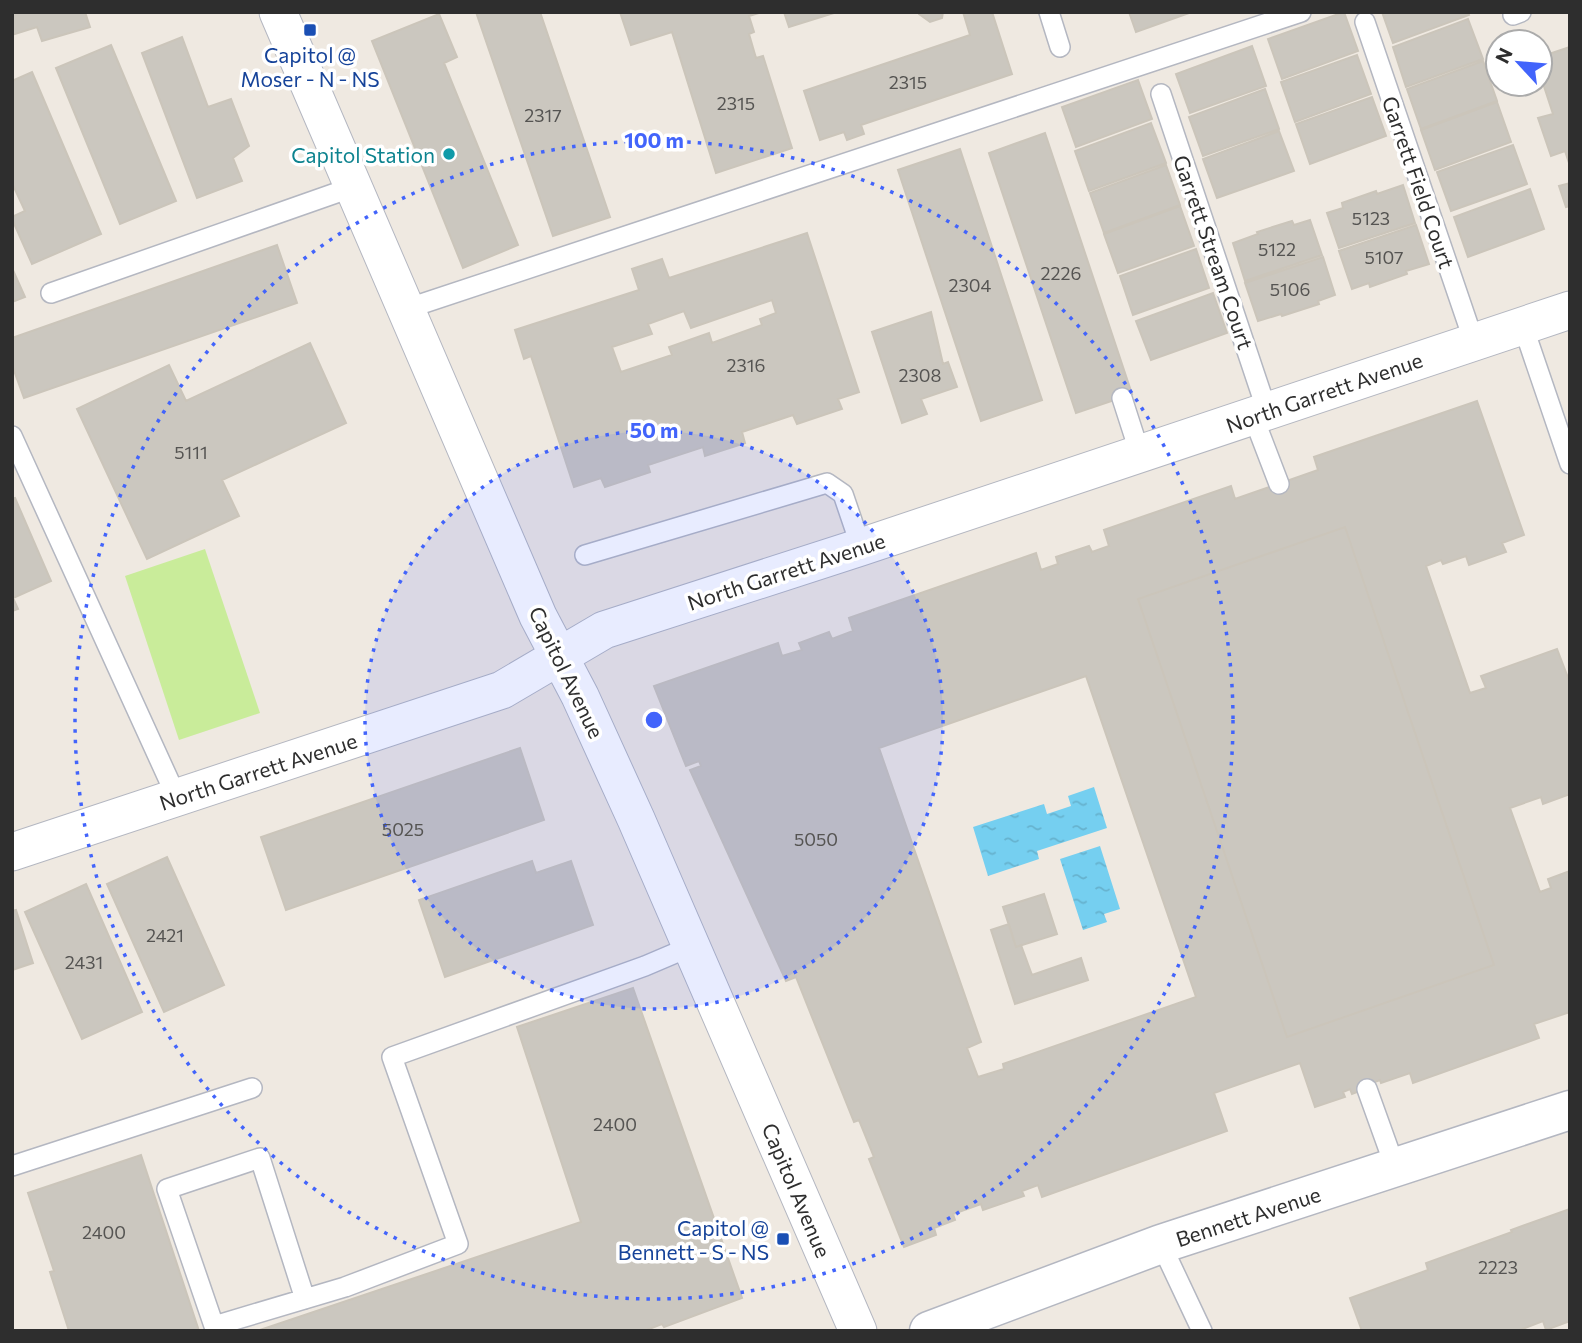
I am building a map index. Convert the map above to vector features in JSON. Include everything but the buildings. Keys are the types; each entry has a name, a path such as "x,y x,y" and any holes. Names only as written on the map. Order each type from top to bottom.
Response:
{"street":[{"name":"Capitol Avenue","path":"278,12 538,616 580,696 631,806 858,1331"},
{"name":"North Garrett Avenue","path":"12,852 502,690 604,630 1570,310"},
{"name":"Bennett Avenue","path":"929,1331 1161,1244 1570,1110"}],"lane":[{"path":"1049,12 1060,47"},
{"path":"406,309 1301,12"},
{"name":"Garrett Field Court","path":"1365,22 1474,342"},
{"name":"Garrett Stream Court","path":"1161,94 1260,413 1279,484"},
{"path":"51,293 353,187"},
{"path":"1523,326 1570,464"},
{"path":"1122,398 1140,454"},
{"path":"12,436 21,480 177,798"},
{"path":"585,555 827,483 843,494 861,547"},
{"path":"305,1298 260,1158 167,1189 214,1326 345,1287 458,1244 392,1057 645,966 692,946"},
{"path":"12,1166 252,1088"},
{"path":"1367,1089 1395,1167"},
{"path":"1161,1244 1202,1331"}],"green space":[{"path":"205,549 260,713 179,740 125,576"}],"water":[{"path":"1094,787 1107,828 1037,851 1039,859 988,876 973,827 1044,804 1047,814 1071,806 1068,796"},
{"path":"1100,846 1120,909 1104,914 1107,922 1083,930 1060,859"}],"place":[{"name":"Capitol @ Moser - N - NS","path":"310,30"},
{"name":"Capitol Station","path":"449,154"},
{"name":"Capitol @ Bennett - S - NS","path":"783,1239"}]}
